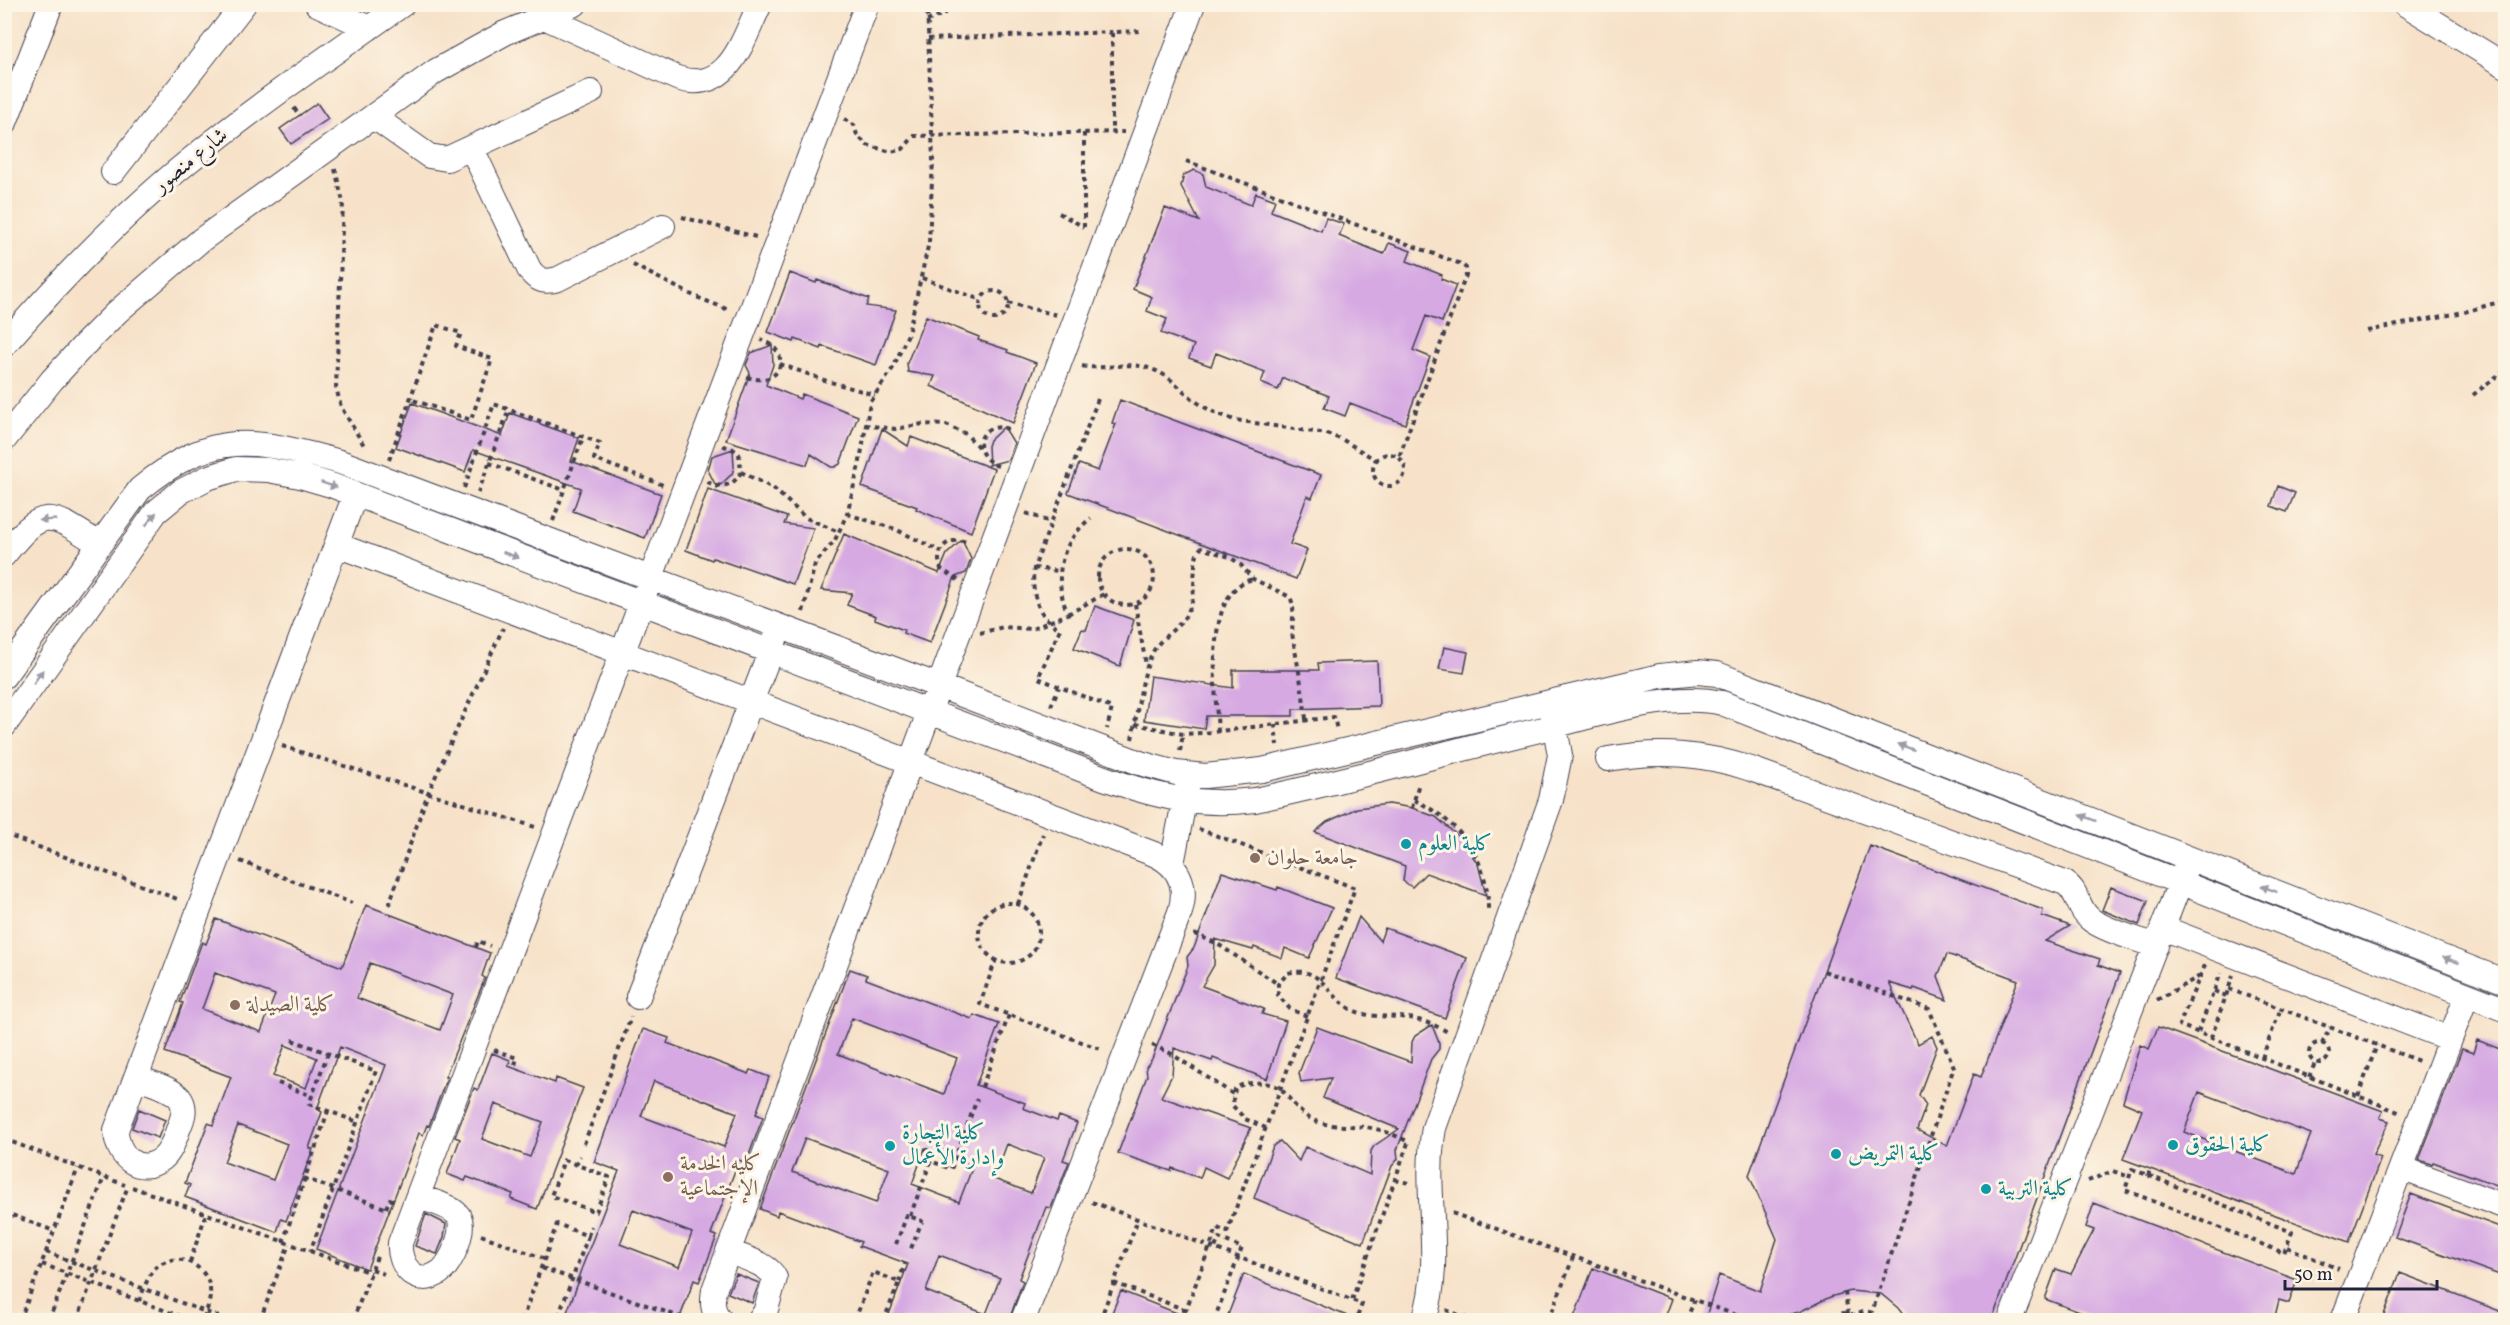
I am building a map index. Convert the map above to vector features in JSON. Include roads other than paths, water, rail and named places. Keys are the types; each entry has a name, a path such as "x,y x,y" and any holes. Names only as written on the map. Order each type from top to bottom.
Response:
{"street":[{"path":"4,125 51,4"},
{"path":"112,172 244,4"},
{"path":"316,4 369,28"},
{"name":"شارع منصور","path":"4,345 92,249 139,204 239,122 403,4"},
{"path":"4,440 52,380 84,345 158,275 245,208 436,71 505,33 575,4"},
{"path":"542,16 677,78 689,82 701,82 722,73 730,64 760,4"},
{"path":"418,1197 867,4"},
{"path":"720,1320 715,1314 712,1303 728,1251 1193,4"},
{"path":"2405,4 2505,66"},
{"path":"374,117 429,156 447,159 591,92"},
{"path":"472,149 529,269 538,279 551,282 623,249 663,226"},
{"path":"4,676 140,489 166,467 196,452 229,443 267,444 340,462 1128,759 1188,775 1222,776 1262,770 1341,752 1553,714 1594,716 1686,698 1722,702 2505,1010"},
{"path":"4,726 156,512 180,492 207,478 236,470 268,470 300,476 355,495 1144,792 1184,812 1222,803 1272,796 1553,714 1588,693 1679,673 1717,674 2505,981"},
{"path":"136,1077 355,495"},
{"path":"4,555 28,527 44,518 63,521 99,544"},
{"path":"337,545 1051,814 1154,854 1172,864 1180,875 1184,900 1023,1320"},
{"path":"638,997 770,653 789,630"},
{"path":"1588,693 1594,716"},
{"path":"1424,1320 1432,1287 1434,1265 1429,1178 1434,1128 1551,800 1560,755 1553,714"},
{"path":"1608,759 1632,755 1680,753 1705,756 1751,769 2065,883 2075,891 2084,913 2094,922 2228,952 2450,1039"},
{"path":"1172,864 1184,812 1188,775"},
{"path":"1222,776 1222,803"},
{"path":"2010,1320 2190,858"},
{"path":"2343,1320 2467,995"},
{"path":"2401,1168 2505,1208"},
{"path":"728,1251 766,1268 775,1278 765,1312 759,1320"}],"place":[{"name":"كلية العلوم","path":"1406,844"},
{"name":"جامعة حلوان","path":"1255,858"},
{"name":"كلية الصيدلة","path":"235,1005"},
{"name":"كلية الحقوق","path":"2173,1145"},
{"name":"كلية التجارة وإدارة الأعمال","path":"890,1146"},
{"name":"كلية التمريض","path":"1836,1154"},
{"name":"كليه الخدمة الإجتماعية","path":"668,1177"},
{"name":"كلية التربية","path":"1986,1189"}]}
